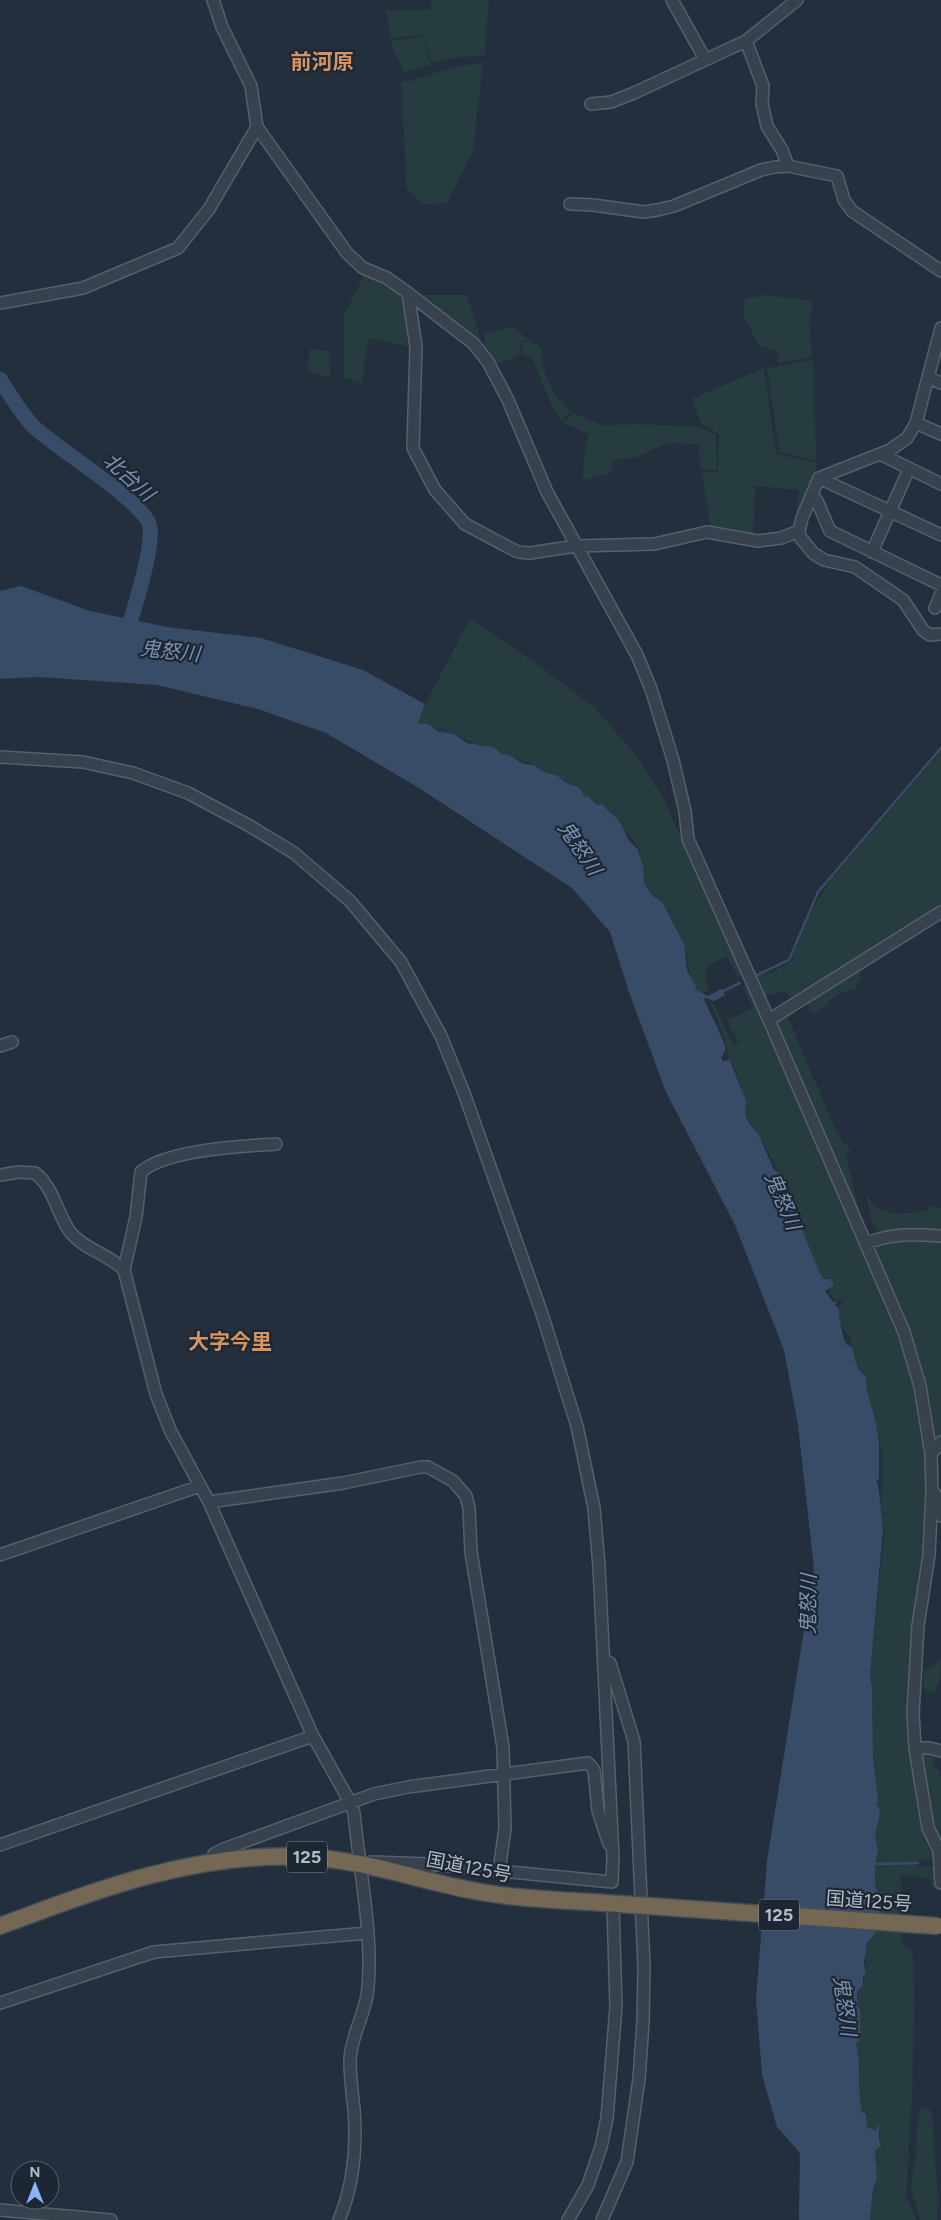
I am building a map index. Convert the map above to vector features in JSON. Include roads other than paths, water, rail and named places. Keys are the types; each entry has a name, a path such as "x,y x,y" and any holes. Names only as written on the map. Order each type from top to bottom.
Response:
{"highway":[{"name":"国道125号","path":"0,1926 113,1884 164,1870 212,1862 278,1856 332,1859 428,1872 501,1895 940,1926"}],"street":[{"path":"0,303 83,288 178,248 209,209 256,127 257,121 251,86 222,27 213,0"},
{"path":"672,0 705,59"},
{"path":"591,104 611,102 634,93 746,41 798,0"},
{"path":"746,41 763,86 762,104 767,126 782,150 788,166"},
{"path":"256,127 347,253 363,268 387,278 408,293 474,344 488,362 508,400 547,492 637,656 651,689 673,760 685,812 688,839 769,1020 913,1356 924,1406 931,1454 932,1492 929,1556 918,1626 913,1713 915,1748 928,1828 938,1850 941,1883"},
{"path":"570,204 644,212 656,210 674,206 762,170 788,166 836,176 844,200 852,211 941,271"},
{"path":"408,293 416,346 413,448 435,490 465,524 518,552 530,553 576,546 654,544 707,532 758,541 781,538 799,531"},
{"path":"940,331 916,423 907,438 890,450 820,478 799,531 800,537 813,553 824,560 855,567 903,600 923,630 930,635 941,634"},
{"path":"929,378 941,383"},
{"path":"916,423 941,434"},
{"path":"880,454 941,484"},
{"path":"872,552 909,469"},
{"path":"820,478 941,535"},
{"path":"812,495 817,500 830,531 941,585"},
{"path":"935,608 941,594"},
{"path":"0,757 83,762 133,773 188,793 248,825 294,853 350,900 402,962 441,1036 464,1092 542,1314 578,1426 594,1508 604,1660 613,1858 612,1882 498,1871 428,1872"},
{"path":"769,1020 941,912"},
{"path":"0,1046 12,1042"},
{"path":"276,1144 200,1152 149,1165 141,1172 136,1217 124,1270 156,1394 170,1430 209,1502 313,1736 350,1802 367,1933 368,1988 351,2053 350,2078 354,2109 355,2162 350,2192 339,2220"},
{"path":"0,1175 28,1172 35,1173 41,1177 71,1233 84,1245 116,1262 124,1270"},
{"path":"866,1243 889,1235 941,1236"},
{"path":"931,1454 941,1442"},
{"path":"209,1502 343,1483 421,1467 428,1467 453,1481 466,1496 469,1508 471,1552 500,1718 505,1774 505,1828 498,1871"},
{"path":"0,1555 200,1486"},
{"path":"932,1492 937,1496 941,1516"},
{"path":"602,2220 627,2162 640,2070 644,1966 636,1748 610,1663 604,1660"},
{"path":"0,1845 313,1736"},
{"path":"915,1748 930,1748 941,1751"},
{"path":"212,1862 214,1854 224,1849 374,1794 408,1787 588,1763 594,1770 598,1811 613,1858"},
{"path":"568,2220 588,2185 601,2147 607,2118 616,2007 617,1904"},
{"path":"0,2004 97,1969 154,1952 367,1933"},
{"path":"0,2210 111,2220"}],"water":[{"name":"鬼怒川","path":"21,586 90,611 167,627 261,638 363,670 425,704 418,723 428,724 438,731 454,734 467,743 493,747 502,754 509,755 522,763 536,766 542,771 558,776 564,782 580,788 585,797 588,796 597,805 603,804 617,819 629,840 637,848 643,865 644,883 653,896 663,903 684,944 687,970 695,984 696,990 708,996 721,989 725,995 714,1001 704,999 725,1046 721,1057 723,1061 729,1060 731,1063 747,1103 745,1111 747,1120 758,1133 774,1170 778,1172 820,1273 823,1279 830,1279 833,1283 833,1286 825,1291 833,1302 837,1301 835,1306 839,1308 845,1340 851,1346 858,1368 866,1377 866,1387 879,1442 879,1478 878,1480 876,1479 883,1529 870,1676 872,1687 873,1757 878,1800 876,1805 878,1805 880,1813 875,1835 878,1850 875,1884 880,1899 878,1908 880,1910 876,1933 867,1943 864,1962 866,1974 863,1977 863,1986 857,1992 860,2010 860,2039 856,2044 862,2112 866,2114 867,2127 876,2131 879,2122 879,2141 881,2145 875,2151 877,2180 873,2193 870,2220 799,2220 800,2153 777,2127 762,2074 756,1999 767,1861 814,1568 798,1425 784,1350 735,1225 666,1092 629,992 610,932 572,888 419,788 326,733 258,709 157,685 39,677 0,679 0,591"}],"waterway":[{"name":"北台川","path":"0,379 19,409 33,426 134,504 145,517 150,527 146,567 125,638"},
{"path":"757,975 789,960 818,892 941,748"},
{"path":"721,992 740,983"},
{"path":"875,1864 918,1863"}],"district":[{"name":"前河原","path":"322,61"},
{"name":"大字今里","path":"230,1341"}]}
